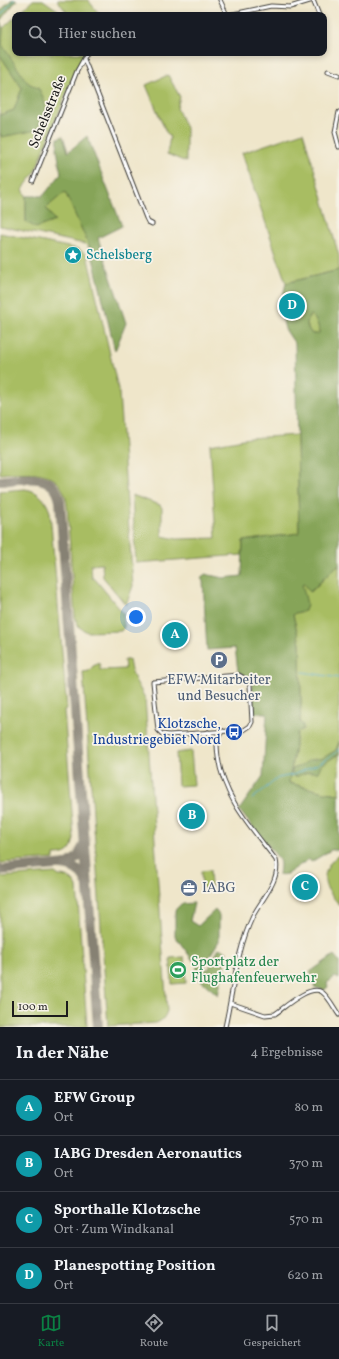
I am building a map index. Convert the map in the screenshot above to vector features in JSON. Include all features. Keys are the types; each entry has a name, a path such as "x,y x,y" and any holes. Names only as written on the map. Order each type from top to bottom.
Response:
{"street":[{"path":"220,0 226,12"},
{"path":"242,12 271,6 290,7 313,0 318,12"},
{"name":"Schelsstraße","path":"33,181 77,72 86,56"},
{"path":"84,59 146,218 148,222 152,224"},
{"path":"328,71 339,75"},
{"path":"339,112 335,132 339,147"},
{"path":"335,132 339,131"},
{"path":"239,675 246,679 250,685 252,722 250,726 244,730 208,732 169,735 162,734 158,730 153,682 239,675"},
{"path":"223,731 217,742 222,774 232,799 243,818 276,860 277,866 275,877 254,913 247,930 224,1027"},
{"path":"208,732 217,742"},
{"path":"230,1003 265,1015 270,1015 275,1014 306,992 315,990 323,993 339,1015"}],"green space":[{"path":"11,0 17,0 0,21 0,11"},
{"path":"33,0 43,0 61,12 20,12"},
{"path":"57,0 88,0 98,12 67,12"},
{"path":"12,20 12,56 83,56 75,72 35,172 23,189 26,196 26,222 55,221 46,208 65,191 91,250 85,244 0,226 0,133 2,137 39,89 27,83 2,45 3,28"},
{"path":"0,21 3,28 2,45 27,82 39,89 44,99 46,110 37,130 2,137 0,133 0,115 14,110 22,88 0,55"},
{"path":"0,55 22,88 14,110 0,115"},
{"path":"168,75 180,97 177,108 186,128 186,162 167,154 170,137 166,132 146,85"},
{"path":"303,132 339,256 339,270 286,283 242,153"},
{"path":"63,136 68,152 87,136 122,226 98,238 126,323 115,351 91,250 65,192 46,208 55,221 36,228 26,222 26,196 43,196 61,174 57,149 58,138"},
{"path":"0,233 78,249 87,255 119,393 133,586 126,605 103,577 102,564 91,565 92,578 95,579 123,613 124,627 121,631 87,632 79,627 75,618 67,505 64,492 58,483 42,474 0,474"},
{"path":"339,270 339,567 337,566 310,592 304,583 302,584 307,604 305,611 295,613 293,615 300,643 300,722 303,725 303,729 297,733 289,783 324,792 339,794 339,850 331,850 311,862 309,859 287,874 279,875 279,859 239,810 263,776 267,713 254,713 252,684 238,671 235,648 207,650 203,581 201,579 205,574 223,578 242,576 243,541 299,533 295,344 285,329 280,308 286,283","holes":["311,315 318,326 319,333 317,334 312,334 307,326 308,317"]},
{"path":"311,315 318,325 319,333 317,334 312,334 307,326 308,317"},
{"path":"297,435 299,533 243,541 242,555 136,563 132,495 160,505 162,508 162,536 177,539 216,538 210,445 249,438"},
{"path":"25,489 38,494 50,512 67,709 64,710 74,838 70,849 66,853 54,855 54,859 0,863 0,491"},
{"path":"337,566 339,567 339,794 324,792 289,783 297,733 303,729 300,722 300,643 293,615 304,611 302,584 304,583 311,592"},
{"path":"124,660 129,660 133,675 145,698 167,1011 163,1018 156,1023 108,1026 83,672 89,671 93,666 100,663 100,670 125,669"},
{"path":"339,742 339,754 321,765 318,772 308,772 295,777 292,774 292,769 301,766 309,760 323,758 336,750"},
{"path":"191,751 194,785 178,786 176,753"},
{"path":"339,855 339,905 327,889 325,877 329,864"},
{"path":"210,870 211,887 202,888 201,871"},
{"path":"55,873 59,876 70,878 77,887 87,1027 0,1027 0,877"},
{"path":"194,903 190,921 198,926 215,910 219,915 219,941 206,962 205,968 208,970 219,948 227,952 218,995 197,977 197,966 175,936 175,910 181,904"},
{"path":"334,955 339,961 339,979 335,977 327,983 328,987 324,990 314,987 315,981 310,972"},
{"name":"Sportplatz der Flughafenfeuerwehr","path":"184,957 186,983 172,984 170,958"}],"waterway":[{"path":"0,16 14,0"},
{"path":"303,672 339,678"},
{"path":"252,799 278,778 293,775 318,764 337,752 339,749"}],"taxiway":[{"path":"0,481 27,478 44,481 57,491 60,501 98,1027"},
{"path":"0,870 68,864 78,857 84,845"},
{"path":"61,865 79,872 86,882"}],"place":[{"name":"Schelsberg","path":"73,255"},
{"name":"Planespotting Position","path":"292,306"},
{"name":"EFW Group","path":"175,635"},
{"name":"EFW Mitarbeiter und Besucher","path":"219,660"},
{"name":"Klotzsche, Industriegebiet Nord","path":"234,732"},
{"name":"IABG Dresden Aeronautics","path":"192,816"},
{"name":"Sporthalle Klotzsche","path":"305,887"},
{"name":"IABG","path":"189,888"},
{"name":"Sportplatz der Flughafenfeuerwehr","path":"178,970"}]}
